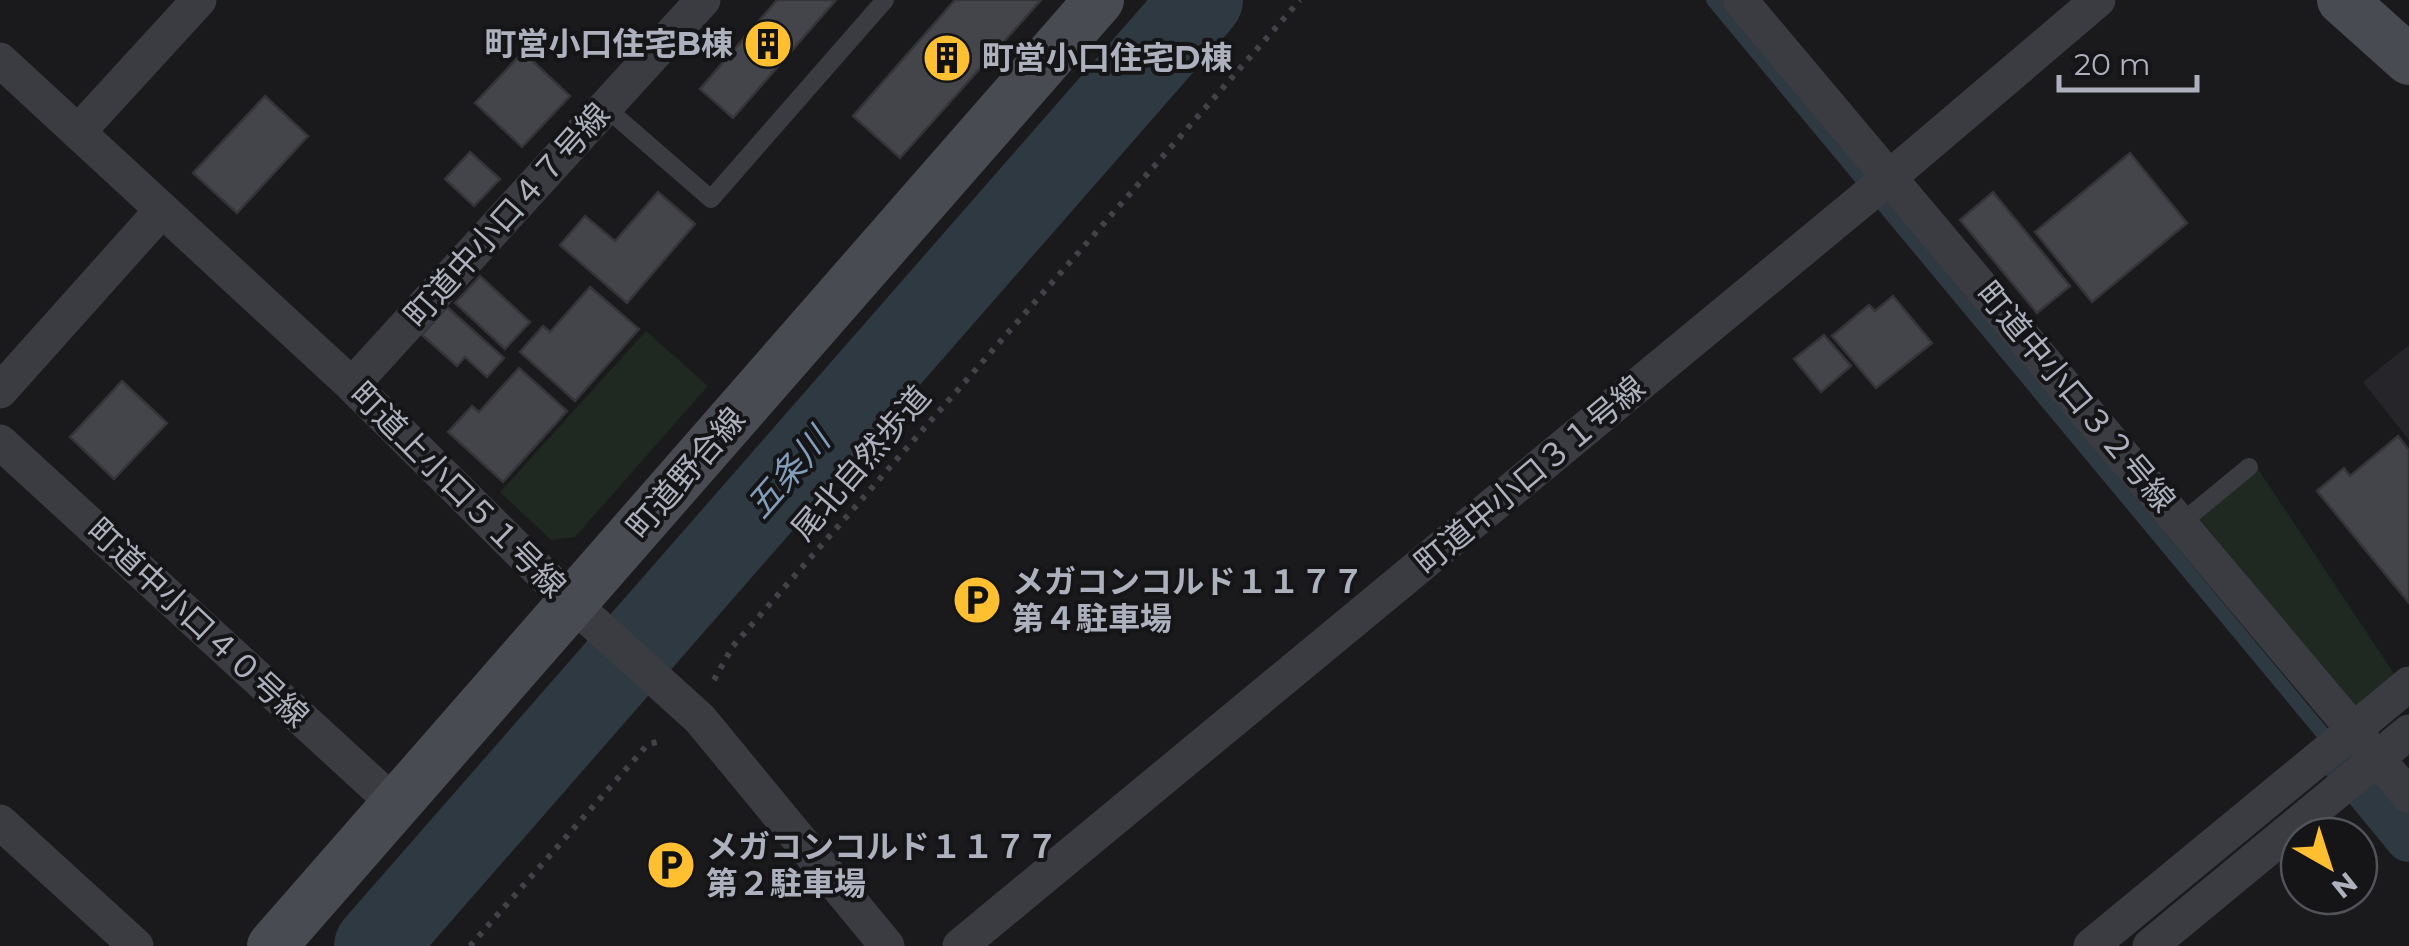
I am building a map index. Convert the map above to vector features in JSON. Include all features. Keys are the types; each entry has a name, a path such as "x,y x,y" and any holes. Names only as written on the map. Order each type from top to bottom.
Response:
{"street":[{"path":"78,132 199,0"},
{"name":"町道中小口４７号線","path":"352,385 703,0"},
{"name":"町道野合線","path":"272,946 396,805 580,609 1099,0"},
{"name":"町道中小口３２号線","path":"1740,0 2409,796"},
{"name":"町道中小口３１号線","path":"960,946 1891,176 2098,0"},
{"path":"2342,0 2409,60"},
{"name":"町道上小口５１号線","path":"0,60 352,385 580,609 691,711 888,946"},
{"path":"0,391 162,210"},
{"name":"町道中小口４０号線","path":"0,442 396,805"},
{"path":"2092,946 2409,684"},
{"path":"2150,946 2409,732"},
{"path":"0,822 136,946"}],"lane":[{"path":"606,107 711,199 885,0"},
{"path":"2181,523 2249,467"}],"path":[{"name":"尾北自然歩道","path":"691,711 717,702 714,679 734,646 1300,0"},
{"path":"470,946 648,744 684,736 691,711"}],"shaded area":[{"path":"646,331 708,386 575,537 551,540 500,492"},
{"path":"2409,345 2409,440 2363,382"},
{"path":"2258,469 2395,675 2355,708 2200,519"}],"building":[{"name":"町営小口住宅B棟","path":"777,0 836,0 733,118 700,89"},
{"name":"町営小口住宅D棟","path":"955,0 1041,0 900,158 853,116"},
{"path":"523,52 570,96 522,147 475,103"},
{"path":"265,96 308,136 237,213 193,173"},
{"path":"470,152 500,179 474,206 445,179"},
{"path":"2130,153 2187,223 2092,302 2035,232"},
{"path":"658,192 695,224 627,303 560,245 585,216 615,241"},
{"path":"1993,192 2070,286 2037,313 1960,220"},
{"path":"480,276 530,322 505,349 455,303"},
{"path":"590,287 639,329 575,401 520,352 543,326 550,332"},
{"path":"1893,296 1932,343 1876,388 1832,336 1869,305 1875,311"},
{"path":"447,307 504,358 487,377 465,357 457,366 422,335"},
{"path":"1824,335 1851,366 1821,392 1794,359"},
{"path":"519,368 567,411 503,482 448,432 472,406 479,412"},
{"path":"122,381 167,423 114,479 70,437"},
{"path":"2398,436 2409,450 2409,603 2317,491 2344,468 2350,476"}],"waterway":[{"name":"五条川","path":"375,946 1202,0"},
{"path":"1713,0 2334,747"},
{"path":"2344,759 2409,838"}],"place":[{"name":"町営小口住宅B棟","path":"768,44"},
{"name":"町営小口住宅D棟","path":"947,58"},
{"name":"メガコンコルド１１７７ 第４駐車場","path":"977,600"},
{"name":"メガコンコルド１１７７ 第２駐車場","path":"671,865"}]}
